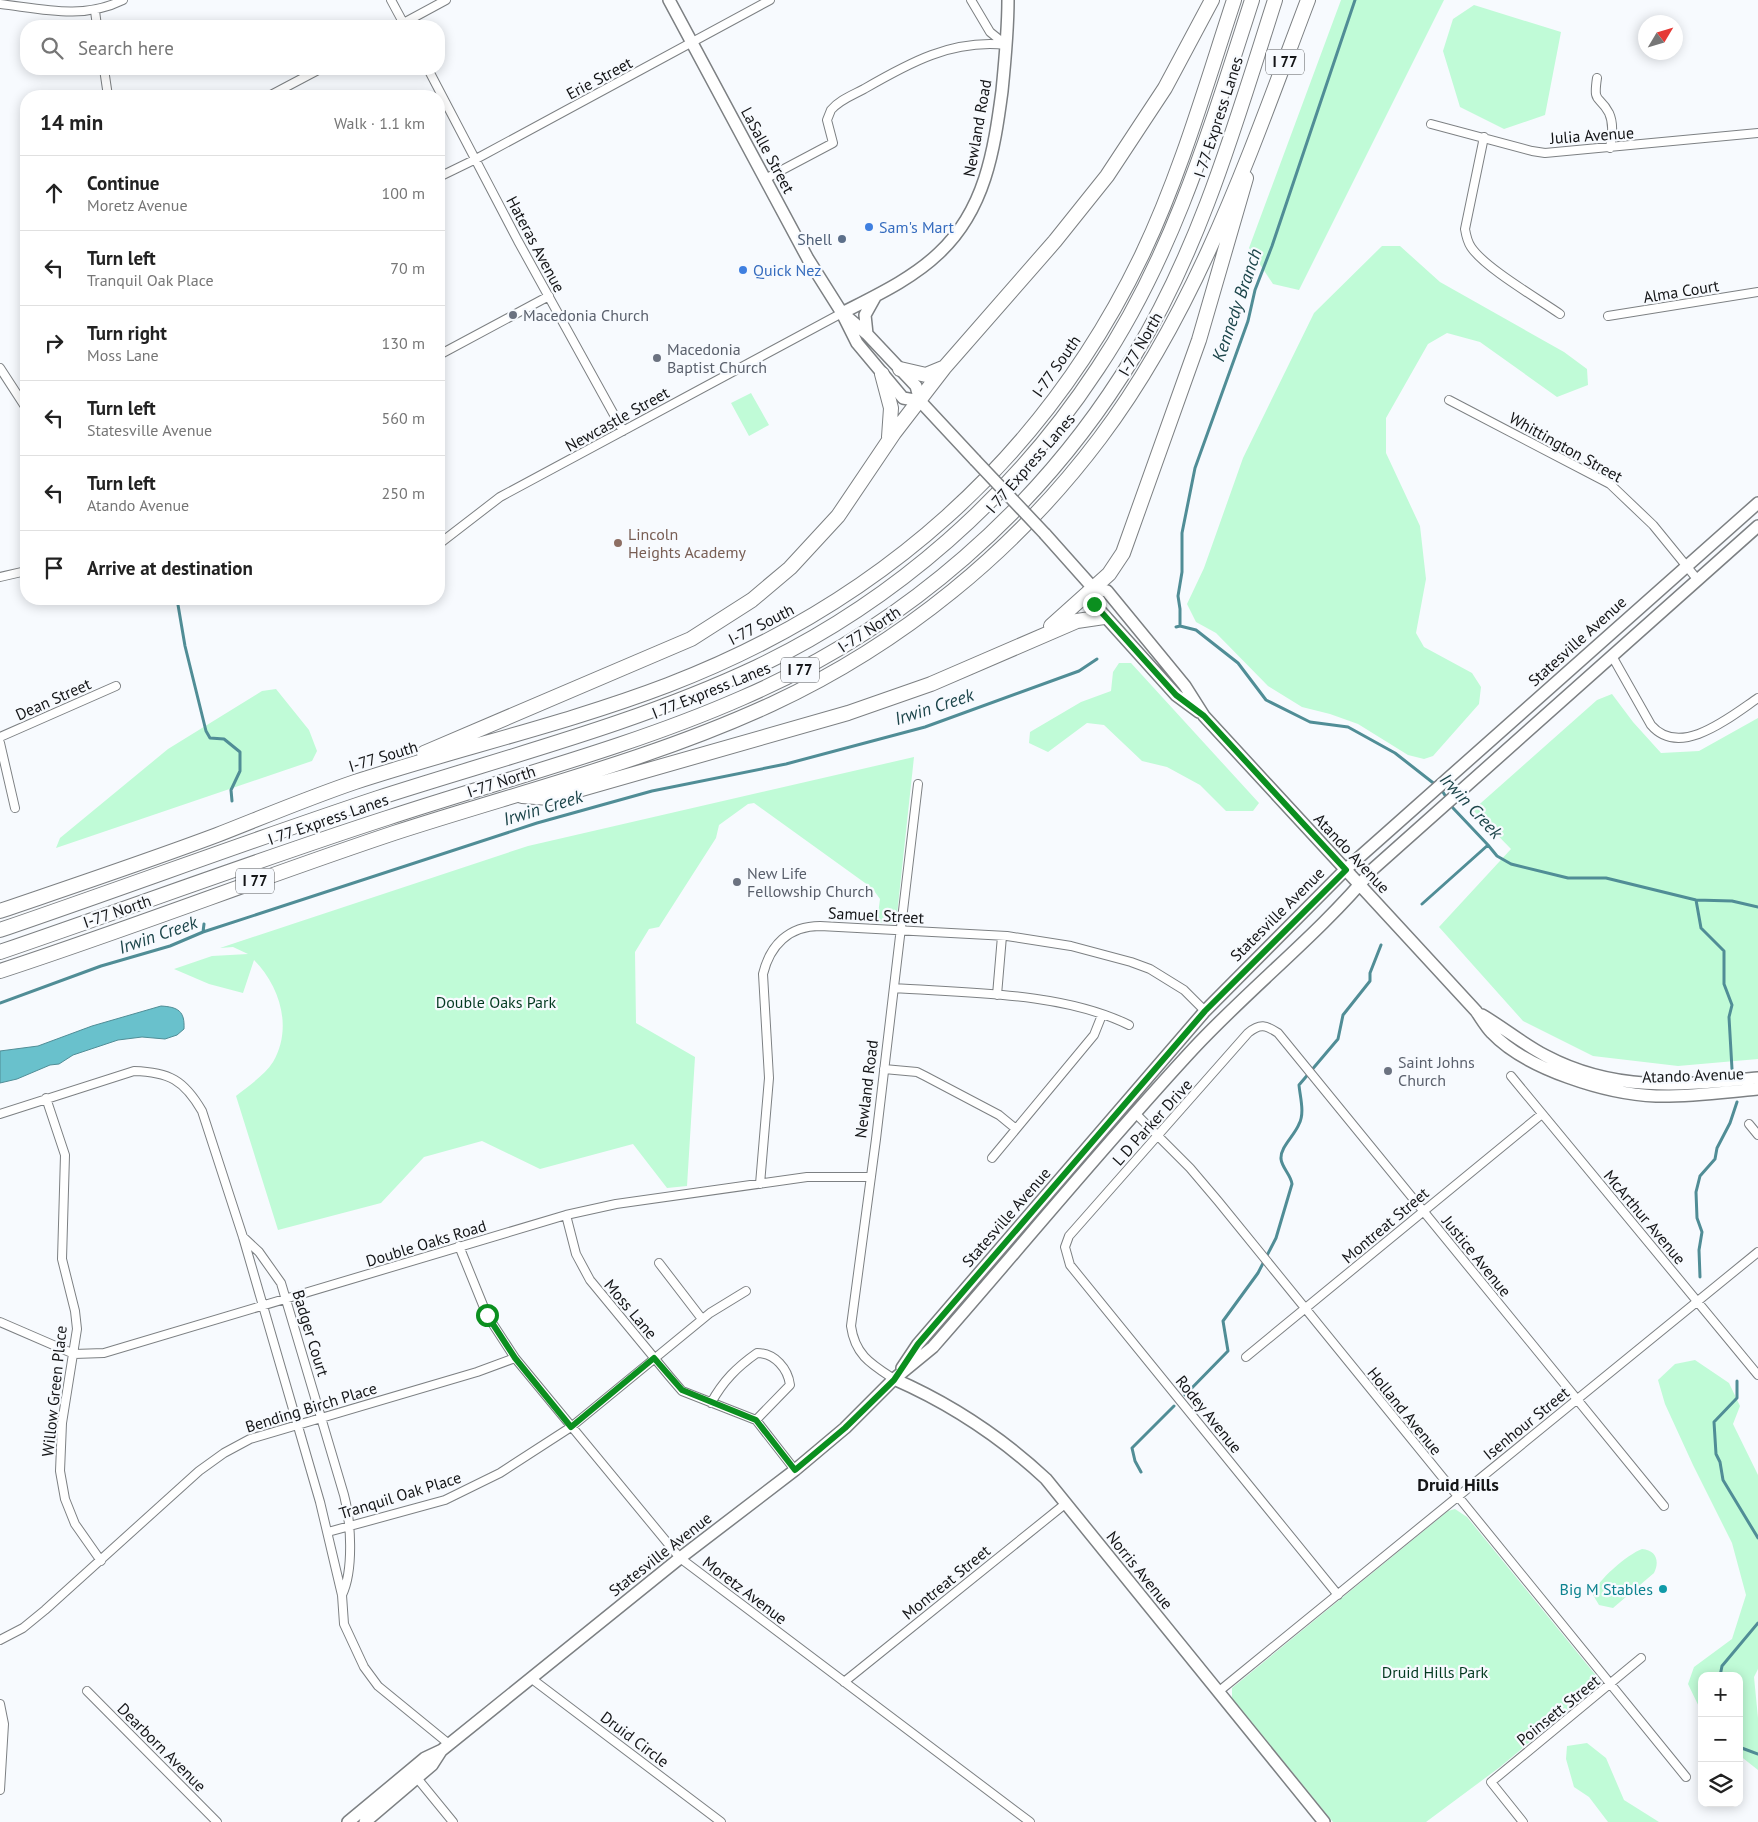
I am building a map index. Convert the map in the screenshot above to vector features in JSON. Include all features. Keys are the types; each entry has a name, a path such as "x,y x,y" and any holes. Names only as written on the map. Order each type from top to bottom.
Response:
{"highway":[{"path":"354,782 671,649 709,629 759,594 804,554 838,516 888,441 944,368 1055,241 1107,176 1164,88 1212,0"},
{"name":"I-77 South","path":"0,911 169,852 354,782 603,708 724,662 794,628 838,602 880,573 937,527 990,477 1040,419 1071,378 1111,314 1143,252 1170,187 1234,0"},
{"name":"I 77 Express Lanes","path":"0,930 306,822 674,702 780,655 847,617 890,587 948,540 1008,482 1069,410 1113,345 1159,259 1187,193 1252,0"},
{"name":"I 77 Express Lanes","path":"0,952 313,842 624,742 712,710 766,687 814,663 859,636 918,596 984,541 1038,485 1088,424 1133,358 1169,292 1200,223 1275,0"},
{"name":"I-77 North","path":"0,971 318,859 655,750 773,703 830,674 884,641 936,604 976,572 1032,518 1069,476 1103,435 1162,344 1192,284 1261,124 1308,0"},
{"path":"1044,633 1113,570 1123,553 1170,425 1224,260 1261,124"},
{"path":"900,369 926,375 944,368"},
{"path":"882,374 892,414 888,441"},
{"path":"512,796 550,798 848,713 931,684 989,661 1044,633 1083,618 1104,616"}],"main road":[{"name":"LaSalle Street","path":"669,0 808,259 842,313 857,343 904,398 920,401"},
{"name":"Newland Road","path":"842,313 911,275 938,254 959,232 974,208 985,180 992,152 1006,45 1008,0"},
{"path":"868,334 864,315 876,295"},
{"name":"LaSalle Street","path":"842,313 868,334 916,386 920,401 1094,589"},
{"name":"Statesville Avenue","path":"894,1380 918,1344 1205,1011 1346,870 1758,503"},
{"name":"Statesville Avenue","path":"348,1822 426,1758 446,1747 680,1558 795,1470 845,1428 894,1380 933,1348 1136,1114 1234,1006 1346,901 1373,869 1758,526"},
{"name":"Atando Avenue","path":"1204,716 1176,695 1104,616 1094,604 1094,589 1107,591 1185,686 1204,716 1476,1011 1492,1033 1521,1054 1562,1076 1596,1087 1655,1096 1758,1089"},
{"name":"Atando Avenue","path":"1476,1011 1546,1056 1577,1070 1609,1079 1668,1085 1758,1078"},
{"name":"Norris Avenue","path":"894,1380 924,1392 1000,1441 1046,1479 1324,1822"},
{"name":"Statesville Avenue","path":"366,1822 432,1765 446,1747"}],"street":[{"path":"0,4 70,13 95,11 123,0"},
{"path":"391,0 400,20"},
{"path":"411,20 446,0"},
{"name":"Erie Street","path":"445,174 770,0"},
{"path":"971,0 984,26 1006,45"},
{"path":"95,11 96,20"},
{"path":"766,180 833,143 827,120 831,110 894,71 924,57 981,42 1006,45"},
{"path":"105,75 107,90"},
{"path":"280,90 309,75"},
{"name":"Hateras Avenue","path":"431,75 439,90"},
{"path":"1597,78 1595,94 1597,100 1608,112 1613,125 1610,148"},
{"name":"Hateras Avenue","path":"445,101 548,296 623,431"},
{"name":"Julia Avenue","path":"1431,124 1545,153 1758,133"},
{"path":"1484,137 1465,229 1466,237 1472,249 1495,270 1560,314"},
{"name":"Alma Court","path":"1608,316 1758,292"},
{"path":"445,352 548,296"},
{"name":"Newcastle Street","path":"445,539 500,497 842,313"},
{"path":"0,368 20,399"},
{"name":"Whittington Street","path":"1448,400 1610,484 1644,515 1698,580"},
{"path":"0,577 20,572"},
{"path":"1612,656 1650,725 1657,732 1668,737 1680,739 1698,734 1758,698"},
{"name":"Dean Street","path":"0,737 116,686"},
{"path":"0,743 15,808"},
{"name":"Newland Road","path":"894,1380 860,1352 853,1340 851,1326 871,1178 918,784"},
{"name":"Samuel Street","path":"760,1184 769,1078 763,974 772,950 785,936 807,927 1002,936 1055,943 1131,962 1150,969 1184,990 1205,1011"},
{"path":"997,995 1002,936"},
{"path":"894,988 1045,1000 1102,1015 1129,1025"},
{"path":"992,1158 1094,1035 1102,1015"},
{"name":"Justice Avenue","path":"1268,1026 1278,1032 1664,1506"},
{"name":"L D Parker Drive","path":"1065,1248 1069,1236 1248,1033 1255,1027 1268,1026"},
{"path":"884,1069 917,1072 999,1115 1016,1129"},
{"name":"Badger Court","path":"0,1114 134,1071 157,1072 178,1082 190,1092 202,1111 243,1237 297,1423 328,1532 342,1595 344,1624 364,1667 378,1686 446,1747"},
{"name":"McArthur Avenue","path":"1511,1076 1758,1375"},
{"name":"Willow Green Place","path":"46,1098 65,1156 61,1251 75,1311 77,1329 62,1423 60,1470 65,1499 75,1524 101,1561"},
{"name":"Holland Avenue","path":"1136,1114 1158,1135 1218,1201 1686,1777"},
{"name":"Montreat Street","path":"1246,1357 1542,1114"},
{"path":"1749,1124 1758,1135"},
{"name":"Double Oaks Road","path":"0,1322 74,1354 104,1353 566,1215 616,1204 819,1176 871,1178"},
{"name":"Moss Lane","path":"566,1215 576,1254 590,1280 682,1390 756,1420"},
{"name":"Badger Court","path":"243,1237 272,1268 287,1299 344,1495 348,1526 348,1574 342,1595"},
{"name":"Moretz Avenue","path":"459,1246 487,1315 515,1358 680,1558 1030,1822"},
{"name":"Rodey Avenue","path":"1065,1248 1070,1265 1338,1595"},
{"name":"Isenhour Street","path":"1218,1692 1758,1252"},
{"path":"659,1263 702,1318"},
{"name":"Tranquil Oak Place","path":"328,1532 445,1500 470,1489 520,1461 571,1427 702,1318 746,1292"},
{"path":"711,1403 722,1383 740,1365 758,1353 769,1355 785,1370 790,1385 756,1420 795,1470"},
{"name":"Bending Birch Place","path":"0,1640 23,1628 101,1561 199,1472 224,1453 250,1439 297,1423 477,1372 515,1358"},
{"name":"Montreat Street","path":"844,1682 1065,1504"},
{"name":"Poinsett Street","path":"1523,1822 1491,1782 1611,1685 1641,1658"},
{"name":"Druid Circle","path":"532,1679 721,1822"},
{"name":"Dearborn Avenue","path":"87,1691 217,1822"},
{"path":"0,1704 4,1724 0,1790"},
{"path":"417,1778 453,1822"}],"green space":[{"path":"1341,0 1444,0 1299,290 1273,284 1249,248"},
{"path":"1474,5 1561,32 1545,115 1504,129 1460,107 1443,51 1453,19"},
{"path":"1382,246 1400,246 1440,282 1564,352 1587,369 1588,385 1557,397 1480,342 1447,333 1428,344 1386,418 1386,453 1420,526 1426,579 1416,633 1424,647 1472,673 1481,687 1479,704 1433,756 1424,759 1408,755 1358,724 1302,707 1268,686 1216,633 1196,622 1187,604 1204,568 1243,458 1314,313"},
{"path":"751,393 769,425 749,436 731,403"},
{"path":"1119,663 1131,663 1259,803 1253,811 1226,811 1200,785 1167,767 1142,761 1104,725 1087,723 1048,752 1029,743 1030,732 1081,702 1111,691 1113,672"},
{"path":"276,689 309,730 317,751 312,761 56,848 60,838 168,749 262,691"},
{"path":"1612,694 1633,722 1661,753 1699,751 1758,718 1758,1059 1678,1066 1593,1056 1523,1021 1439,927 1511,849 1473,810 1597,700"},
{"name":"Double Oaks Park","path":"914,757 896,924 877,922 880,899 872,888 754,803 748,804 719,825 716,838 659,927 649,929 635,952 636,1023 695,1057 687,1186 667,1188 633,1144 540,1169 482,1141 424,1157 381,1203 278,1230 236,1096 266,1071 279,1049 283,1022 277,995 271,982 254,960 243,993 209,984 174,969 212,956 248,954 233,947 220,948 528,846"},
{"path":"1695,1360 1729,1383 1740,1406 1733,1424 1758,1475 1758,1669 1754,1677 1758,1718 1758,1770 1743,1758 1743,1672 1698,1672 1698,1705 1688,1684 1694,1667 1732,1639 1746,1595 1732,1543 1665,1404 1658,1380 1675,1364"},
{"name":"Druid Hills Park","path":"1455,1509 1467,1517 1598,1678 1600,1683 1500,1767 1426,1822 1333,1822 1232,1698 1232,1688 1448,1511"},
{"path":"1642,1549 1651,1551 1656,1557 1657,1564 1654,1573 1613,1608 1599,1605 1593,1595 1595,1589 1621,1562"},
{"path":"1587,1743 1606,1758 1624,1800 1659,1822 1608,1822 1589,1797 1574,1787 1566,1759 1567,1746"}],"water":[{"path":"161,1006 172,1007 182,1014 184,1029 177,1035 165,1039 142,1037 118,1040 73,1055 59,1064 50,1065 17,1079 0,1083 0,1051 38,1046 92,1026"}],"waterway":[{"name":"Kennedy Branch","path":"1180,626 1178,596 1182,572 1182,533 1195,468 1248,321 1255,290 1272,246 1355,0"},
{"path":"178,605 185,646 206,731 210,738 224,739 240,752 240,771 231,790 232,801"},
{"name":"Irwin Creek","path":"1176,627 1180,626 1196,630 1238,663 1266,700 1310,722 1348,727 1395,753 1441,789 1453,808 1497,856 1511,864 1568,878 1606,878 1696,900 1732,901 1758,907"},
{"name":"Irwin Creek","path":"0,1003 101,966 170,946 203,932 537,823 652,791 786,764 925,727 1079,671 1097,659"},
{"path":"1422,904 1488,845"},
{"path":"1696,900 1701,928 1724,951 1724,984 1732,1005 1729,1017 1732,1069"},
{"name":"Irwin Creek","path":"203,932 204,924"},
{"path":"1185,1395 1228,1351 1223,1321 1258,1273 1276,1238 1292,1184 1283,1165 1281,1155 1301,1120 1302,1110 1299,1085 1338,1039 1343,1015 1370,981 1370,973 1381,945"},
{"path":"1700,1277 1699,1250 1702,1232 1697,1218 1696,1192 1700,1176 1715,1159 1717,1148 1730,1123 1737,1102"},
{"path":"1737,1381 1737,1398 1714,1422 1716,1454 1720,1462 1723,1480 1758,1538"},
{"path":"1141,1472 1135,1461 1132,1448 1174,1406"},
{"path":"1721,1672 1722,1666 1758,1623"},
{"path":"1743,1748 1758,1754"}],"place":[{"name":"Sam's Mart","path":"869,227"},
{"name":"Shell","path":"842,239"},
{"name":"Quick Nez","path":"743,270"},
{"name":"Macedonia Church","path":"513,315"},
{"name":"Macedonia Baptist Church","path":"657,358"},
{"name":"Lincoln Heights Academy","path":"618,543"},
{"name":"New Life Fellowship Church","path":"737,882"},
{"name":"Saint Johns Church","path":"1388,1071"},
{"name":"Big M Stables","path":"1663,1589"}],"district":[{"name":"Druid Hills","path":"1458,1485"}],"route":[{"path":"487,1315 515,1358 571,1427 654,1358 682,1390 692,1396 756,1420 795,1470 845,1428 894,1380 918,1344 1205,1011 1293,920 1346,870 1204,716 1176,695 1094,604"}]}
